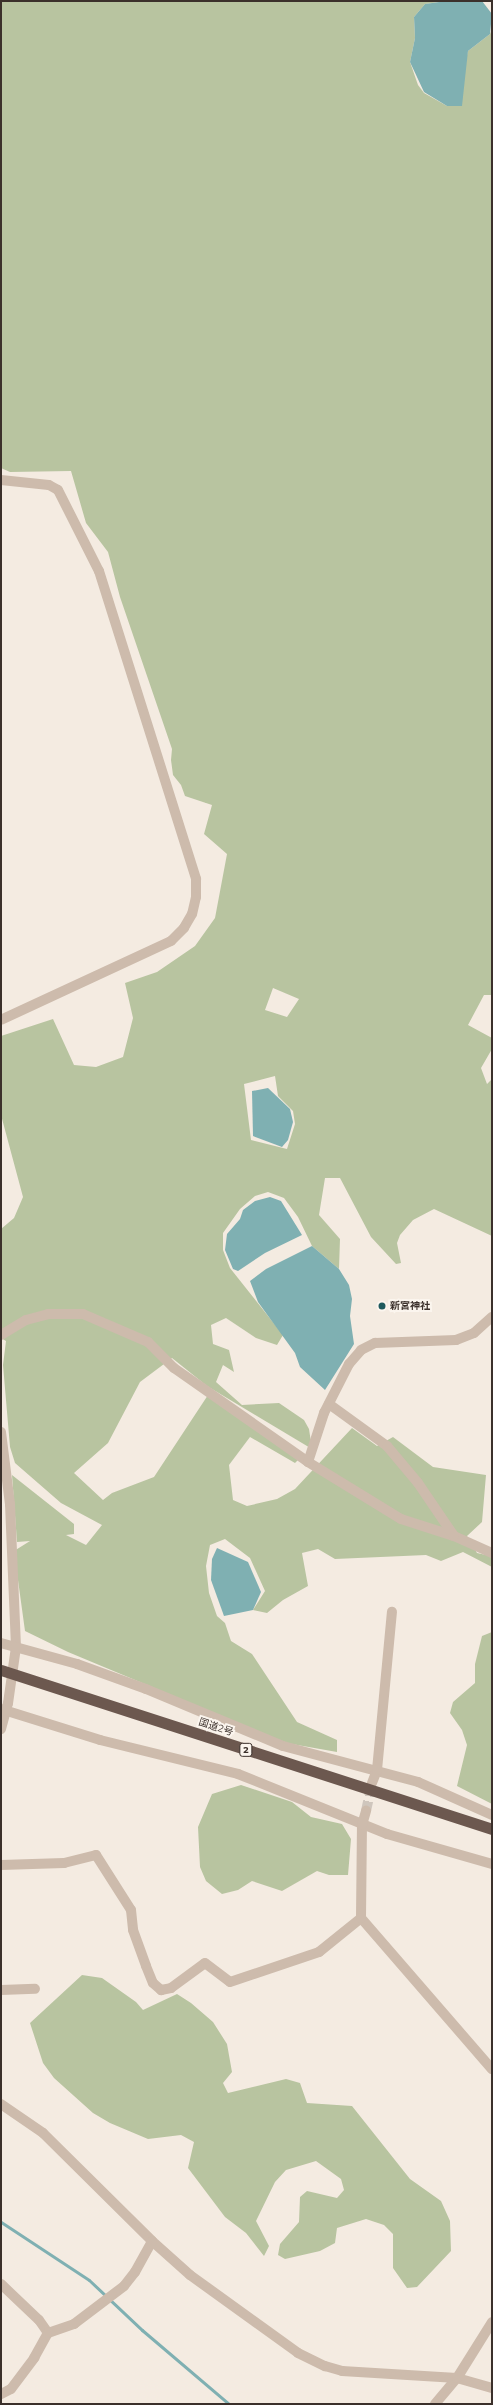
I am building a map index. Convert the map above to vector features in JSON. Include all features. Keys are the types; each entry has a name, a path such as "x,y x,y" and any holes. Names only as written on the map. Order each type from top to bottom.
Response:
{"highway":[{"name":"国道2号","path":"1,1670 492,1829"}],"street":[{"path":"1,480 49,485 58,490 99,571 192,861 196,879 196,897 192,914 184,928 171,941 1,1020"},
{"path":"1,1335 26,1320 48,1314 83,1314 148,1342 174,1368 308,1462 401,1519 454,1536 492,1552"},
{"path":"308,1462 329,1404 349,1364 361,1350 375,1343 456,1340 474,1332 492,1317"},
{"path":"329,1404 387,1446 418,1483 454,1536"},
{"path":"1,1432 10,1504 16,1647 1,1729"},
{"path":"372,1783 377,1770 392,1612"},
{"path":"1,1643 77,1664 139,1686 283,1746 418,1782 492,1814"},
{"path":"5,1708 100,1740 238,1774 362,1825 492,1864"},
{"path":"366,1811 362,1825 361,1918 492,2069"},
{"path":"1,1865 64,1863 96,1855 131,1910 133,1930 152,1983 161,1990 171,1988 205,1963 230,1982 319,1952 361,1918"},
{"path":"1,1990 35,1989"},
{"path":"1,2104 43,2133 152,2241 190,2275 248,2319 298,2353 325,2366 342,2371 457,2378 492,2388"},
{"path":"1,2394 11,2389 34,2358 48,2333 74,2324 124,2286 135,2272 152,2241"},
{"path":"1,2284 39,2320 48,2333"},
{"path":"435,2404 457,2378 492,2322"}],"green space":[{"path":"1,1 446,1 425,4 414,17 415,38 410,62 418,85 424,93 447,106 462,77 468,51 490,34 492,29 492,995 484,995 468,1025 492,1038 492,1049 481,1068 487,1084 492,1079 492,1236 434,1209 413,1220 400,1235 397,1243 401,1263 396,1264 371,1237 340,1178 325,1178 319,1215 340,1239 339,1269 312,1246 298,1217 284,1198 268,1192 255,1196 240,1209 223,1233 223,1250 230,1268 283,1335 277,1345 256,1338 226,1318 211,1325 213,1344 229,1350 234,1372 223,1365 216,1382 242,1405 279,1403 304,1420 309,1429 312,1449 207,1386 172,1358 140,1382 108,1443 74,1473 103,1500 112,1493 154,1477 208,1395 299,1459 295,1463 250,1437 229,1465 233,1500 247,1506 277,1499 295,1489 352,1428 377,1446 393,1437 433,1467 486,1475 482,1522 467,1536 477,1553 486,1555 492,1550 492,1567 463,1552 441,1561 426,1555 335,1559 318,1549 302,1553 308,1586 283,1600 267,1613 253,1610 265,1591 250,1558 225,1539 210,1545 206,1566 209,1593 217,1616 225,1623 231,1641 252,1654 297,1722 337,1740 337,1752 286,1743 68,1652 25,1631 14,1551 30,1541 17,1542 12,1475 74,1524 74,1534 66,1535 86,1545 102,1525 61,1503 15,1463 10,1447 3,1365 6,1341 1,1338 1,1229 14,1218 23,1197 1,1115 1,1036 53,1019 74,1065 96,1067 123,1057 133,1018 125,983 157,972 195,946 215,918 227,854 204,834 212,805 185,796 181,785 173,775 171,760 172,749 120,597 108,552 86,523 71,471 10,472 1,468","holes":["273,988 299,999 287,1017 265,1010","275,1076 278,1096 293,1111 295,1124 287,1149 251,1140 244,1084"]},
{"path":"492,1632 492,1804 457,1786 467,1745 462,1730 450,1713 453,1702 475,1683 475,1664 482,1636"},
{"path":"241,1785 292,1802 311,1817 342,1824 351,1839 348,1875 329,1875 317,1871 282,1891 252,1881 238,1890 222,1894 206,1881 200,1867 198,1827 212,1794"},
{"path":"82,1975 102,1978 136,2002 143,2010 177,1994 191,2003 213,2022 227,2044 232,2072 223,2083 228,2093 286,2079 300,2083 307,2103 352,2106 410,2179 441,2201 450,2221 451,2251 417,2287 407,2288 393,2268 393,2234 384,2225 366,2219 337,2228 335,2243 320,2251 285,2259 278,2255 280,2244 299,2222 300,2197 307,2191 337,2198 344,2190 341,2179 316,2161 286,2170 275,2182 256,2221 269,2246 264,2256 246,2233 225,2217 188,2168 194,2142 181,2135 148,2139 110,2123 93,2113 54,2078 43,2063 30,2023"}],"water":[{"path":"446,1 482,1 492,14 490,34 468,51 462,106 447,106 424,92 410,62 415,38 414,17 425,4"},
{"path":"268,1088 290,1109 293,1122 288,1140 282,1147 253,1136 252,1091"},
{"path":"270,1197 281,1201 302,1235 265,1253 238,1271 233,1269 225,1250 227,1234 240,1219 243,1210 255,1201"},
{"path":"312,1246 339,1269 349,1285 352,1299 350,1316 354,1344 325,1390 300,1367 295,1353 258,1302 250,1281 266,1269"},
{"path":"217,1548 248,1562 261,1592 253,1610 224,1616 211,1580 212,1559"}],"waterway":[{"path":"1,2222 89,2280 142,2330 229,2404"}],"tunnel":[{"path":"366,1811 372,1783"}],"place":[{"name":"新宮神社","path":"382,1306"}]}
